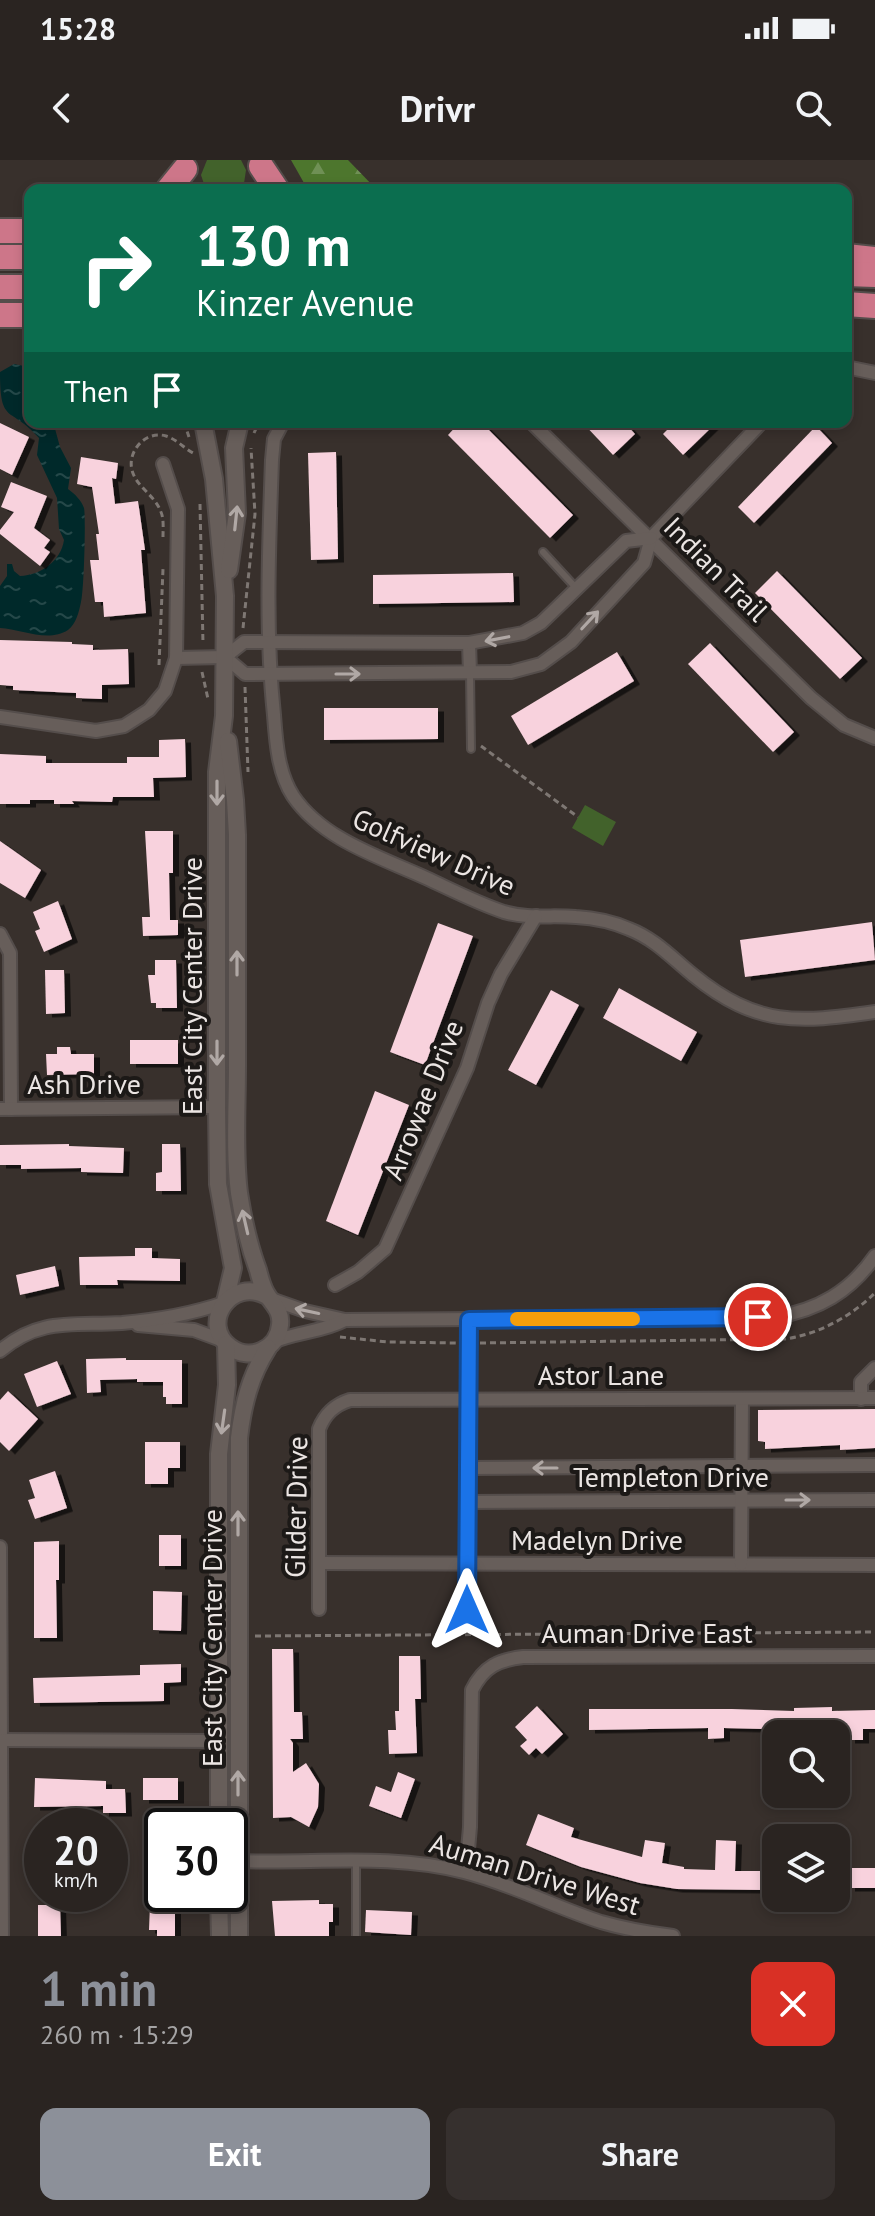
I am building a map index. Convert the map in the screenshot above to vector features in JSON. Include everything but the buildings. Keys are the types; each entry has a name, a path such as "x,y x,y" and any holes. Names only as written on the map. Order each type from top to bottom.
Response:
{"highway":[{"path":"173,184 187,169"},
{"path":"0,231 24,231"},
{"path":"0,257 24,257"},
{"path":"852,257 875,259"},
{"path":"852,274 875,275"},
{"path":"0,287 24,287"},
{"path":"852,304 875,306"},
{"path":"0,315 24,315"},
{"path":"852,316 875,317"}],"street":[{"path":"852,368 875,373"},
{"name":"East City Center Drive","path":"204,428 214,479 225,596 224,716 217,772 218,1184 233,1263 225,1303"},
{"name":"East City Center Drive","path":"225,596 237,513 234,448 239,428"},
{"path":"269,642 272,460 274,439 280,428"},
{"name":"Indian Trail","path":"537,428 811,698 844,725 875,738"},
{"path":"225,657 245,674 511,672 541,664 571,642 644,563 651,538 756,428"},
{"path":"0,717 96,731 124,726 149,710 165,691 176,658 178,509 163,464"},
{"path":"176,658 225,657 244,642 469,643 523,633 541,623 626,541 651,538"},
{"name":"Golfview Drive","path":"269,642 282,773 293,796 328,831 508,913 576,917 630,929 665,950 722,997 746,1010 784,1019 812,1021 875,1012"},
{"path":"469,643 470,673"},
{"name":"East City Center Drive","path":"224,716 236,821 238,1185 250,1243 268,1298"},
{"name":"Arrowae Drive","path":"335,1285 371,1263 385,1249 396,1229 467,1068 488,1003 501,974 536,916"},
{"path":"0,934 10,953 6,1109"},
{"name":"Ash Drive","path":"6,1109 217,1107"},
{"path":"225,1342 218,1321 225,1303 245,1291 305,1311 345,1320 727,1318 794,1314 837,1296 875,1256"},
{"path":"268,1298 279,1312 280,1320 278,1336 271,1345"},
{"path":"0,1351 11,1342 45,1326 123,1323 186,1315 225,1303"},
{"path":"123,1323 194,1330 247,1354 304,1331 345,1320"},
{"path":"467,1610 469,1320"},
{"name":"East City Center Drive","path":"219,1808 219,1454 227,1385 225,1342"},
{"name":"East City Center Drive","path":"239,1808 239,1438 251,1379 271,1345"},
{"path":"868,1398 861,1382 875,1368"},
{"name":"Astor Lane","path":"331,1410 350,1400 868,1398"},
{"path":"741,1564 742,1399"},
{"name":"Gilder Drive","path":"319,1609 319,1429 331,1410"},
{"name":"Templeton Drive","path":"468,1468 875,1465"},
{"name":"Templeton Drive","path":"468,1502 875,1500"},
{"path":"0,1547 2,1936"},
{"name":"Madelyn Drive","path":"319,1563 875,1565"},
{"name":"Auman Drive East","path":"466,1872 470,1827 472,1690 480,1675 491,1665 503,1659 523,1657 875,1656"},
{"path":"1,1740 219,1741"},
{"name":"Auman Drive West","path":"248,1861 403,1861 466,1872 602,1922 673,1936"},
{"path":"219,1912 220,1936"},
{"name":"East City Center Drive","path":"239,1912 239,1936"}],"lane":[{"path":"543,552 577,589"},
{"path":"470,673 471,749"},
{"path":"356,1861 356,1936"}],"path":[{"path":"186,428 190,438"},
{"path":"253,437 257,428"},
{"path":"163,543 162,514 157,503 138,484 131,469 134,449 155,436 165,436 193,452 195,464"},
{"path":"244,642 255,514 251,445"},
{"path":"199,495 202,658"},
{"path":"158,670 163,557"},
{"path":"471,738 578,817"},
{"path":"334,1337 388,1342 469,1343 785,1339 833,1324 875,1293"},
{"path":"250,1636 875,1632"}],"green space":[{"path":"207,160 241,160 246,170 244,184 204,184 201,175"},
{"path":"291,160 348,160 371,184 305,184"},
{"path":"585,805 616,822 603,846 572,828"}],"water":[{"path":"14,364 24,366 24,424 5,408 0,372"},
{"path":"29,428 55,428 71,468 68,489 78,497 84,508 84,570 79,610 68,630 52,635 0,628 0,586 7,576 7,564 12,564 20,576 35,573 49,566 59,554 64,540 59,529 57,498 37,455 39,438"}],"slow traffic":[{"path":"517,1319 633,1319"}],"route":[{"path":"467,1610 469,1320 758,1317"}]}
